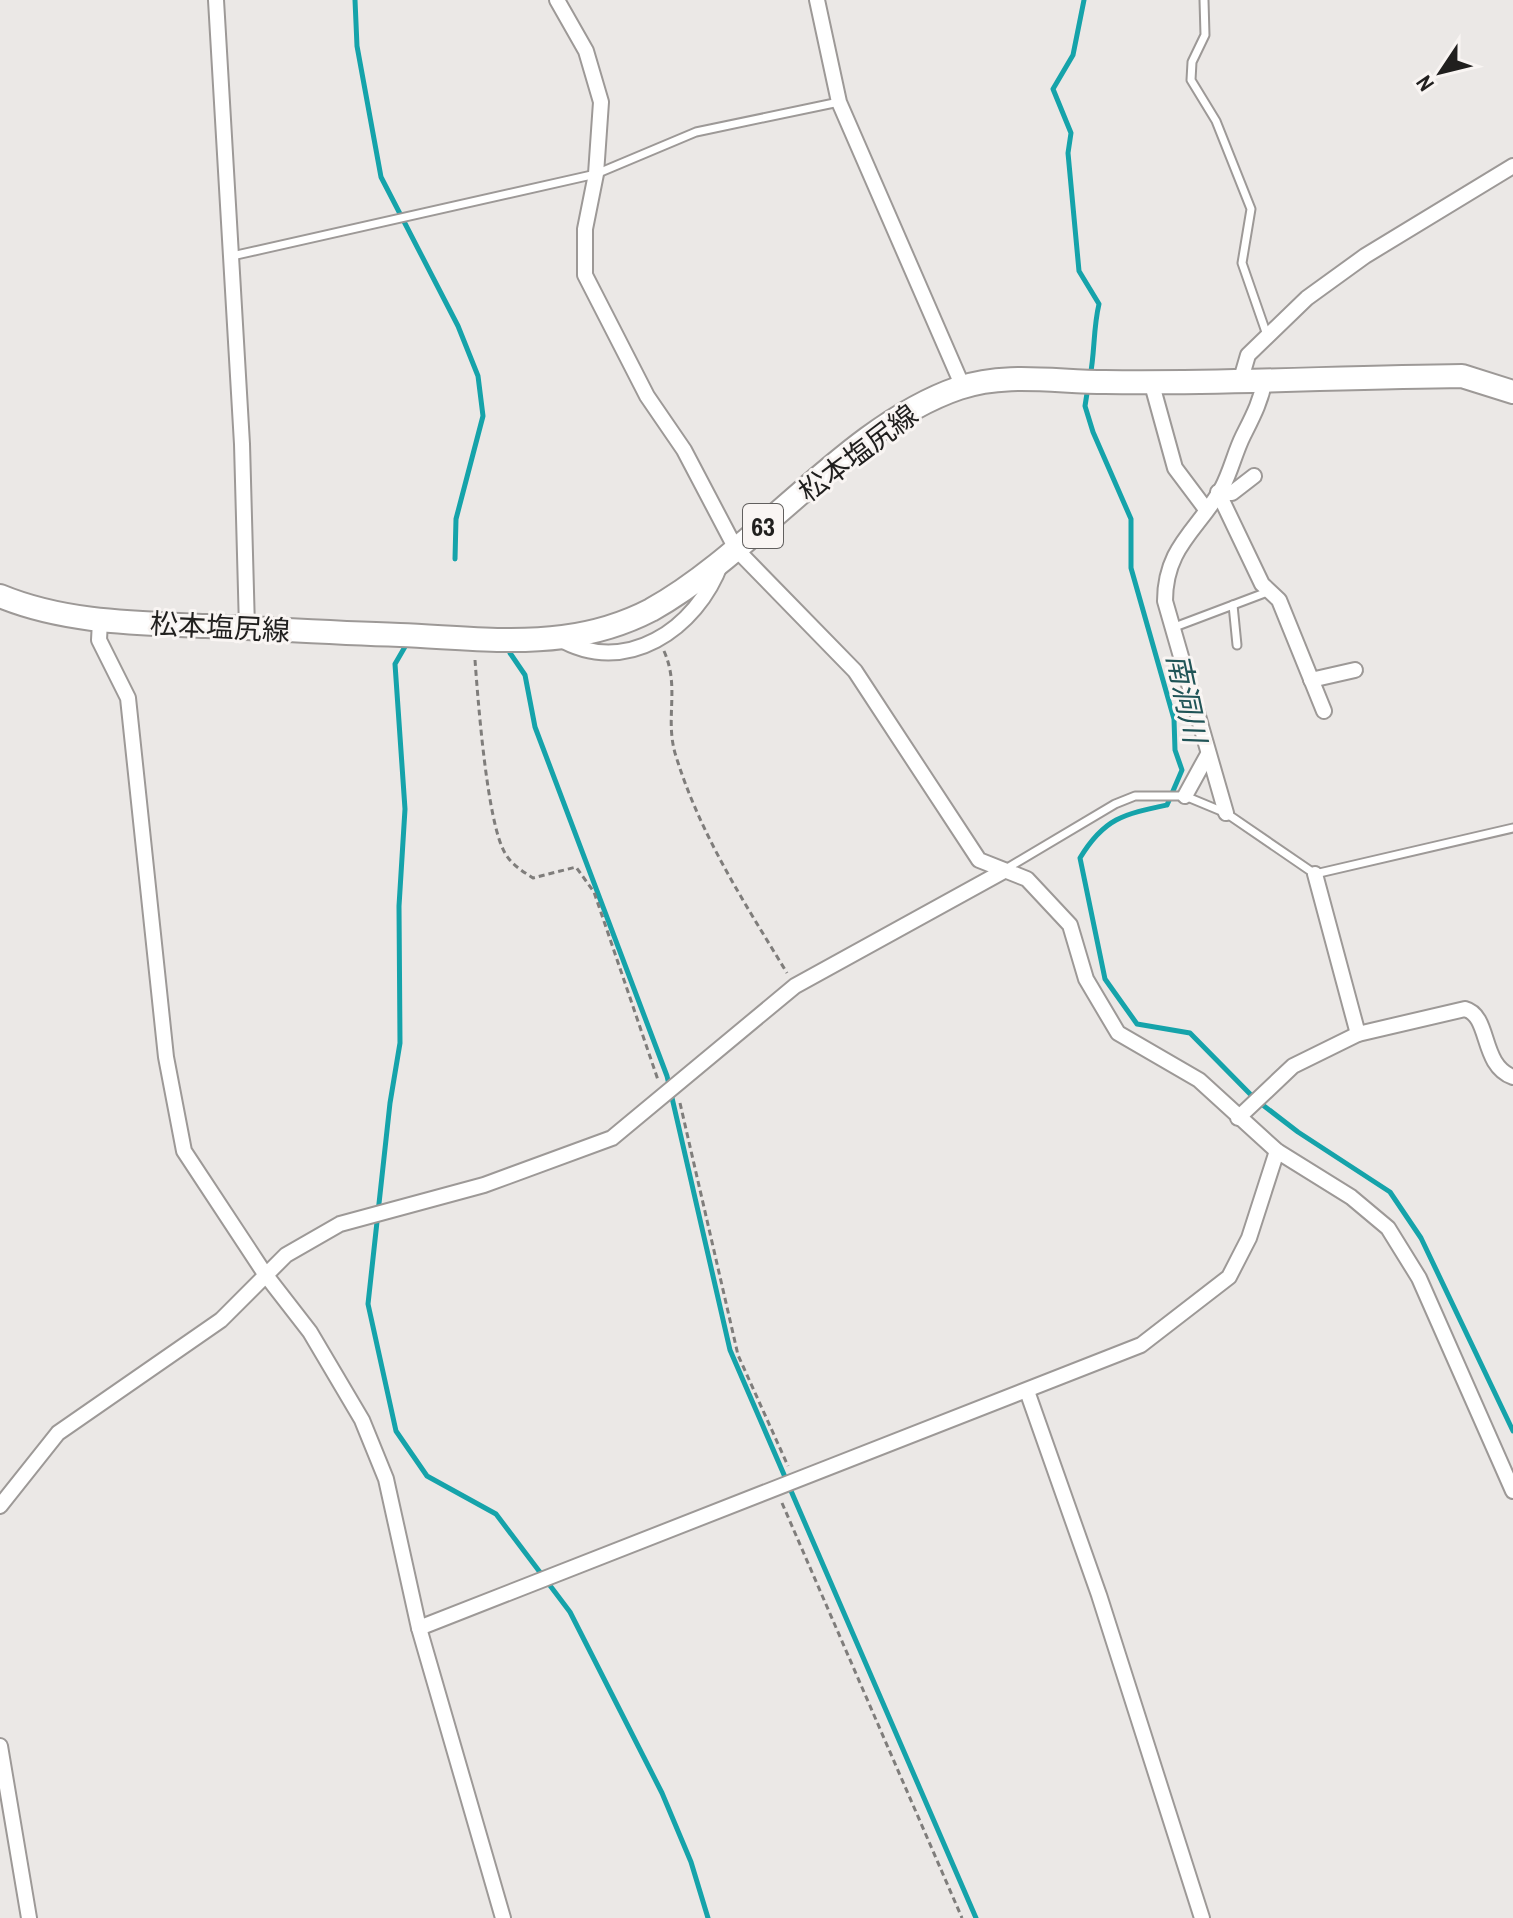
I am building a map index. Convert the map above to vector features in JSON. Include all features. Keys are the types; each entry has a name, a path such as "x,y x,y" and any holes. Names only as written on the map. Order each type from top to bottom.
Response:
{"main road":[{"name":"松本塩尻線","path":"0,596 24,606 100,621 558,638 603,629 650,610 729,554 877,433 933,398 963,387 994,380 1034,378 1151,381 1462,376 1513,392"}],"street":[{"path":"216,0 232,256 247,628"},
{"path":"557,0 586,51 601,102 596,174 585,229 585,275 647,396 684,450 729,554 855,671 979,860 1002,872 1027,879 1070,925 1086,979 1118,1033 1199,1080 1277,1151 1351,1197 1388,1228 1419,1278 1513,1491"},
{"path":"817,0 839,102 963,387"},
{"path":"1241,379 1248,355 1307,298 1365,256 1513,166"},
{"path":"1226,813 1207,756 1165,601 1170,562 1218,492 1259,408 1265,379"},
{"path":"1151,381 1175,468 1205,508"},
{"path":"1218,492 1232,493 1254,476"},
{"path":"1218,492 1262,584 1279,600 1324,711"},
{"path":"558,638 583,650 600,652 636,650 659,640 690,616 729,554"},
{"path":"100,621 99,640 128,698 166,1057 178,1133 184,1151 265,1274 310,1332 362,1420 386,1479 419,1628 503,1918"},
{"path":"1311,680 1355,670"},
{"path":"1185,796 1207,756"},
{"path":"0,1506 58,1433 221,1320 286,1255 340,1224 484,1185 612,1138 795,986 1002,872"},
{"path":"1315,874 1358,1034"},
{"path":"1238,1118 1293,1066 1358,1034 1453,1011 1471,1010 1494,1063 1501,1073 1513,1077"},
{"path":"419,1628 1141,1345 1229,1277 1249,1238 1277,1151"},
{"path":"1027,1391 1099,1595 1202,1918"},
{"path":"0,1746 29,1918"}],"lane":[{"path":"1204,0 1205,35 1192,62 1191,80 1216,121 1247,194 1251,209 1242,263 1267,335"},
{"path":"232,256 596,174 696,132 839,102"},
{"path":"1172,628 1270,591"},
{"path":"1233,605 1237,645"},
{"path":"1002,872 1023,856 1135,796 1185,796 1226,813 1315,874 1513,828"}],"path":[{"path":"472,637 491,795 502,848 515,866 533,878 576,867 582,872 594,892 663,1095"},
{"path":"659,640 674,680 671,728 675,752 712,848 795,986"},
{"path":"676,1086 738,1355 794,1481"},
{"path":"775,1489 962,1918"}],"waterway":[{"path":"355,0 357,46 381,177 458,326 478,376 483,416 456,519 455,559"},
{"name":"南洞川","path":"1084,0 1073,55 1053,89 1071,133 1068,153 1079,271 1099,304 1090,377"},
{"name":"南洞川","path":"1088,387 1085,406 1093,432 1131,519 1131,568 1174,719 1175,750 1182,770 1167,805 1116,820 1098,834 1080,858 1105,979 1137,1024 1190,1033 1255,1099 1298,1132 1390,1192 1421,1238 1513,1431"},
{"path":"406,645 395,664 405,809 399,906 400,1043 390,1103 368,1304 396,1431 427,1476 496,1514 570,1612 662,1793 691,1862 708,1918"},
{"path":"510,653 525,675 535,727 667,1076 730,1350 976,1918"}]}
